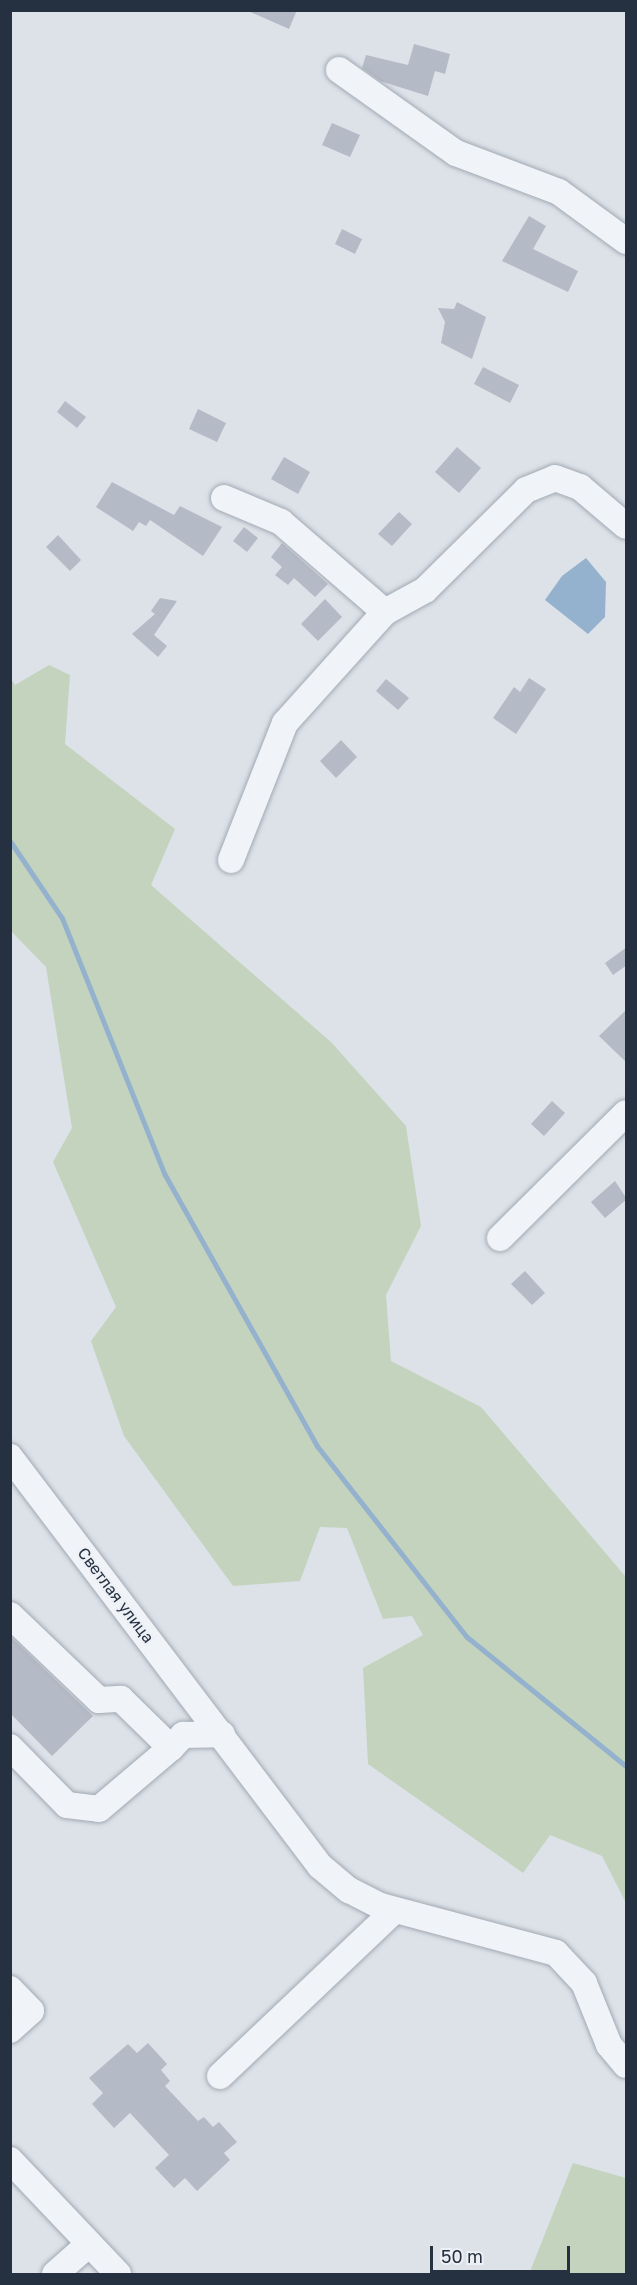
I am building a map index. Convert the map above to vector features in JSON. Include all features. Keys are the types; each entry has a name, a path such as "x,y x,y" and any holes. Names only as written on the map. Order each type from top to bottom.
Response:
{"street":[{"path":"339,70 456,153 559,192 627,241"},
{"path":"231,860 285,723 385,612 425,590 526,490 555,478 580,487 627,526"},
{"path":"224,498 281,522 385,612"},
{"path":"500,1238 627,1113"},
{"name":"Светлая улица","path":"10,1457 320,1866 349,1890 394,1911 520,1939 556,1953 584,1983 609,2044 627,2065"},
{"path":"10,1615 99,1700 121,1699 171,1748"},
{"path":"10,1747 67,1805 99,1809 171,1748 183,1735 222,1734"},
{"path":"220,2076 394,1911"},
{"path":"10,1989 31,2011 10,2030"},
{"path":"10,2160 118,2274"},
{"path":"55,2274 89,2244"}],"green space":[{"path":"49,665 70,675 65,744 175,829 151,885 331,1042 406,1126 421,1226 386,1295 391,1361 481,1407 626,1577 626,1903 602,1856 550,1835 523,1873 368,1764 363,1668 423,1635 412,1616 383,1619 347,1528 320,1527 300,1581 233,1586 124,1436 91,1341 116,1307 53,1162 72,1128 46,967 11,931 11,679 15,685"},
{"path":"573,2163 626,2178 626,2274 529,2274"}],"water":[{"path":"586,558 606,582 605,617 588,634 545,600 562,576"}],"building":[{"path":"246,10 297,10 289,29"},
{"path":"414,44 450,54 445,74 435,71 428,96 380,81 362,68 366,55 408,65"},
{"path":"332,123 360,135 350,157 322,145"},
{"path":"529,216 546,226 533,249 578,271 568,292 502,261"},
{"path":"342,229 362,239 355,254 335,244"},
{"path":"457,302 486,317 472,359 441,343 445,322 438,308 454,309"},
{"path":"483,367 519,385 510,403 474,384"},
{"path":"65,401 86,417 77,428 57,412"},
{"path":"198,409 226,423 217,442 189,429"},
{"path":"457,447 481,468 459,493 435,472"},
{"path":"284,457 310,472 298,494 271,479"},
{"path":"112,482 174,515 180,506 222,527 203,556 150,520 146,526 139,522 133,531 96,507"},
{"path":"399,512 412,524 392,546 378,534"},
{"path":"244,527 258,538 247,552 233,541"},
{"path":"58,535 81,560 70,571 46,547"},
{"path":"282,543 328,584 315,597 294,578 288,585 275,575 282,567 271,557"},
{"path":"160,598 177,601 154,635 167,646 158,657 132,634 155,614 151,611"},
{"path":"325,599 342,617 318,641 301,624"},
{"path":"529,678 546,689 516,734 493,718 514,687 520,692"},
{"path":"386,679 409,698 398,710 376,691"},
{"path":"341,740 357,757 336,778 320,761"},
{"path":"627,947 627,965 613,975 605,963"},
{"path":"627,1009 627,1063 599,1036"},
{"path":"552,1101 565,1113 544,1136 531,1124"},
{"path":"615,1181 627,1199 605,1218 591,1202"},
{"path":"525,1271 545,1293 532,1305 511,1284"},
{"path":"10,1636 93,1716 52,1756 10,1713"},
{"path":"148,2043 167,2064 161,2070 170,2081 165,2086 198,2121 204,2117 213,2127 219,2122 237,2142 224,2153 230,2160 197,2191 185,2178 174,2188 155,2168 169,2155 130,2113 114,2128 92,2104 103,2093 89,2078 128,2044 137,2053"}],"waterway":[{"path":"10,841 62,918 165,1175 317,1446 467,1637 626,1766"}]}
